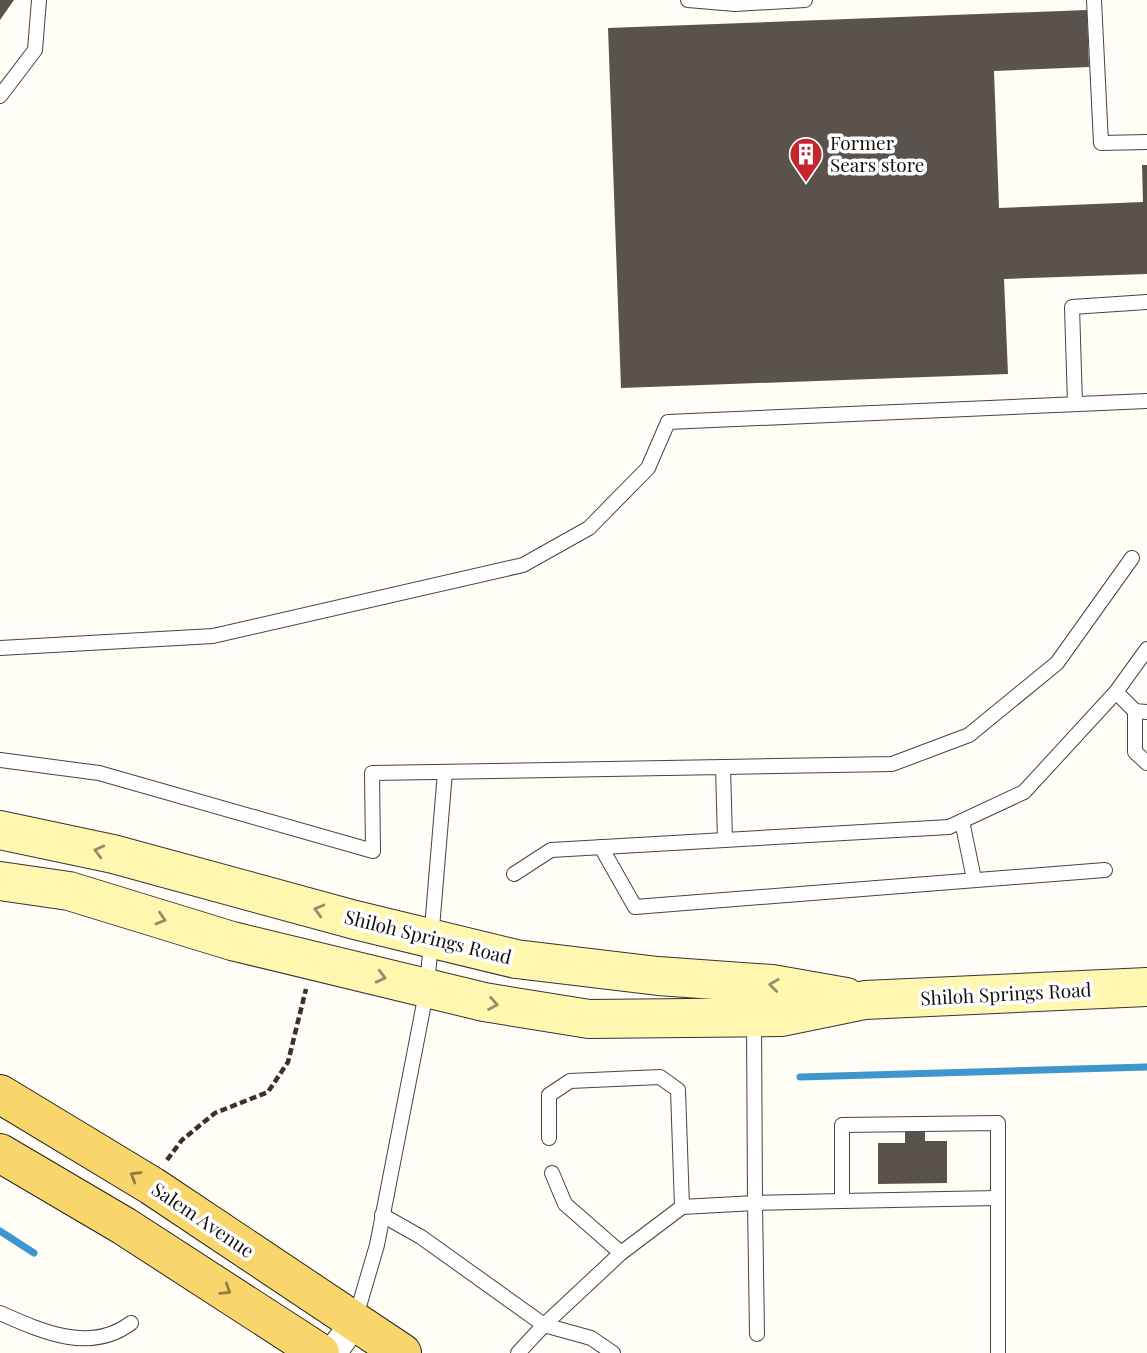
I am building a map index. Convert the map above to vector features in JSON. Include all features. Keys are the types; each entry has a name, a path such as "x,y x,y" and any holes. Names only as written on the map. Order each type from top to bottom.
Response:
{"main road":[{"name":"Shiloh Springs Road","path":"0,830 36,835 113,854 516,959 658,976 772,984 865,1000"},
{"name":"Shiloh Springs Road","path":"0,881 69,891 232,941 484,1002 589,1019 782,1017 865,1000 1147,987"},
{"name":"Salem Avenue","path":"0,1094 152,1186 402,1353"},
{"path":"0,1153 124,1226 320,1353"},
{"path":"124,1226 236,1265 288,1299 355,1322"}],"street":[{"path":"332,1353 355,1322"}],"lane":[{"path":"0,96 35,50 39,0"},
{"path":"688,0 735,4 805,0"},
{"path":"1094,0 1101,143 1147,142"},
{"path":"1075,404 1072,307 1147,302"},
{"path":"0,648 213,636 523,565 589,528 648,468 668,422 1147,401"},
{"path":"0,760 99,773 373,851 372,773 892,764 970,735 1056,663 1132,558"},
{"path":"514,874 551,850 949,827 1024,792 1116,692 1147,649"},
{"path":"1116,692 1141,711 1135,752 1147,763"},
{"path":"723,767 725,840"},
{"path":"355,1322 382,1215 427,988 445,772"},
{"path":"962,821 974,879"},
{"path":"601,847 635,907 1105,870"},
{"path":"754,1018 757,1334"},
{"path":"549,1138 550,1095 570,1081 660,1077 678,1090 682,1207"},
{"path":"842,1201 842,1125 998,1123 998,1353"},
{"path":"552,1173 565,1204 621,1253"},
{"path":"517,1353 621,1253 682,1207 997,1198"},
{"path":"382,1215 421,1237 544,1325 591,1338 613,1353"},
{"path":"0,1313 72,1344 88,1348 109,1343 131,1324"}],"path":[{"path":"167,1161 182,1140 215,1113 268,1091 288,1062 307,986"}],"building":[{"path":"0,0 14,0 0,20"},
{"name":"Former Sears store","path":"1087,10 1089,67 994,71 999,208 1143,202 1142,165 1147,165 1147,274 1004,279 1008,374 621,388 608,28"},
{"path":"905,1132 925,1132 925,1141 947,1141 947,1183 878,1184 878,1143 905,1143"}],"waterway":[{"path":"800,1077 1147,1067"},
{"path":"0,1231 34,1253"}],"place":[{"name":"Former Sears store","path":"806,184"}]}
